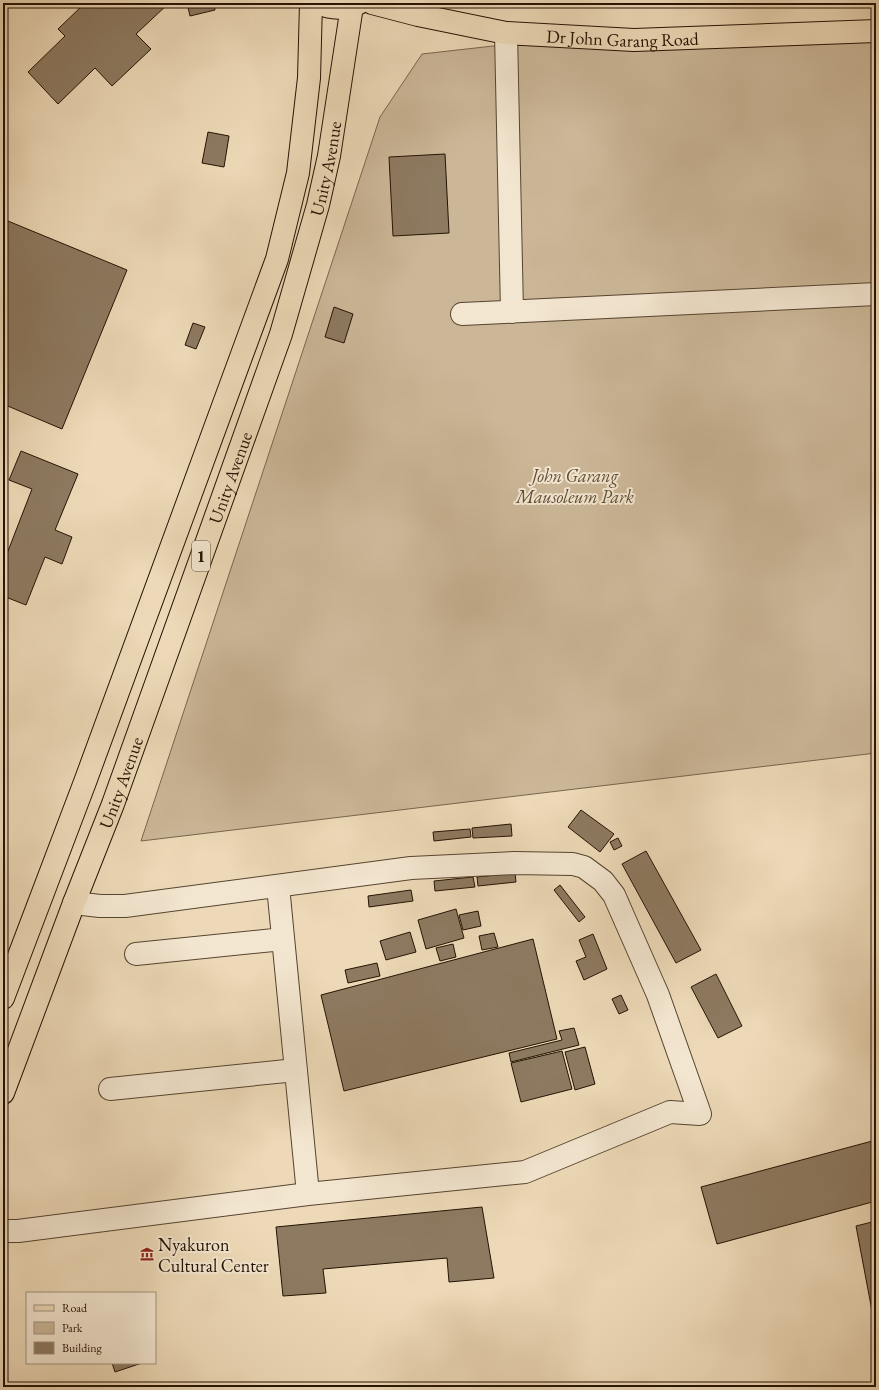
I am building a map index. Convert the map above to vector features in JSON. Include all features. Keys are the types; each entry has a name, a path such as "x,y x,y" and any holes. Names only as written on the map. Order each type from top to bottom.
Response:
{"main road":[{"name":"Unity Avenue","path":"3,998 85,782 277,259 298,173 309,78 311,3"},
{"name":"Dr John Garang Road","path":"317,3 324,6 338,8 361,4 506,33 634,40 876,31"},
{"name":"Unity Avenue","path":"3,1093 74,903 113,804 281,334 318,205 361,4"}],"lane":[{"path":"506,33 512,312"},
{"path":"462,314 876,294"},
{"path":"3,1231 18,1231 308,1194 525,1172 670,1112 700,1114 658,995 614,895 603,881 584,867 573,864 514,863 411,868 125,906 100,906 74,903"},
{"path":"278,886 308,1194"},
{"path":"136,954 283,939"},
{"path":"110,1089 296,1070"}],"green space":[{"name":"John Garang Mausoleum Park","path":"876,39 876,753 141,841 380,117 422,54 493,46"}],"building":[{"path":"85,3 168,4 136,34 151,49 112,86 95,68 58,104 28,72 65,36 58,29"},
{"path":"187,3 214,3 215,10 190,16"},
{"path":"208,132 229,136 224,167 202,163"},
{"path":"445,154 449,233 393,236 389,157"},
{"path":"3,219 127,270 62,429 3,404"},
{"path":"334,307 353,314 344,343 325,337"},
{"path":"193,323 205,327 196,349 185,345"},
{"path":"21,451 78,474 55,530 72,537 62,564 45,557 26,605 3,596 3,564 32,489 9,480"},
{"path":"581,810 614,834 600,852 568,827"},
{"path":"511,824 512,836 473,838 472,828"},
{"path":"470,829 471,837 434,841 433,832"},
{"path":"618,838 622,846 614,850 610,842"},
{"path":"646,851 701,950 676,963 622,864"},
{"path":"515,873 516,882 478,886 477,877"},
{"path":"473,877 475,887 435,891 434,881"},
{"path":"560,885 585,917 579,922 554,890"},
{"path":"411,890 413,901 369,907 368,896"},
{"path":"456,909 464,938 426,949 418,920"},
{"path":"478,911 481,926 463,930 459,915"},
{"path":"410,932 416,952 386,960 380,941"},
{"path":"494,933 498,947 482,950 479,936"},
{"path":"593,934 607,969 584,980 576,961 586,957 579,940"},
{"path":"533,939 557,1039 344,1091 321,995"},
{"path":"453,944 456,957 440,961 436,948"},
{"path":"377,963 380,976 348,983 345,970"},
{"path":"716,974 742,1026 718,1038 691,987"},
{"path":"621,995 628,1010 619,1014 612,999"},
{"path":"574,1028 579,1045 511,1062 509,1053 562,1040 559,1031"},
{"path":"585,1047 595,1084 575,1090 565,1052"},
{"path":"562,1051 572,1089 521,1102 511,1063"},
{"path":"876,1140 876,1201 717,1244 701,1187"},
{"path":"482,1207 494,1278 449,1282 447,1258 323,1269 326,1293 283,1296 276,1227"},
{"path":"876,1221 876,1332 856,1226"},
{"path":"112,1364 139,1364 115,1372"}],"place":[{"name":"Nyakuron Cultural Center","path":"147,1254"}]}
